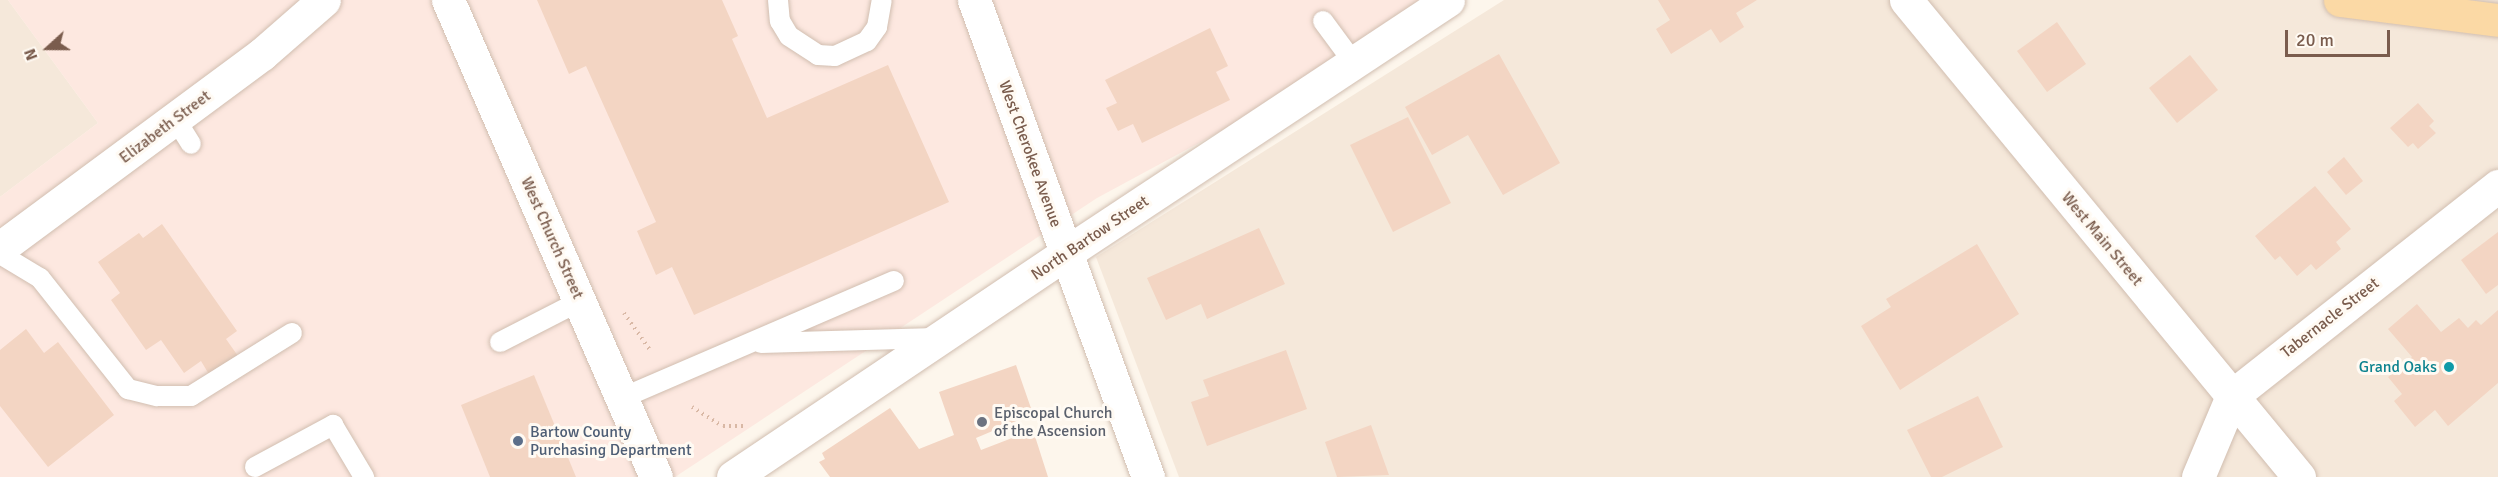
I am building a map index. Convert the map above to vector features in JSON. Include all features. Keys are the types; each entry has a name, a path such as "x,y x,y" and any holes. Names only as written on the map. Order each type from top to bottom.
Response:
{"main road":[{"path":"2340,0 2498,20"}],"street":[{"name":"Elizabeth Street","path":"0,248 183,132 324,0"},
{"name":"West Church Street","path":"448,0 656,477"},
{"name":"West Cherokee Avenue","path":"974,0 1148,477"},
{"name":"North Bartow Street","path":"733,477 1448,0"},
{"name":"West Main Street","path":"1906,0 2299,477"},
{"name":"Tabernacle Street","path":"2198,477 2232,396 2498,186"}],"lane":[{"path":"778,0 780,21 789,36 818,55 835,56 867,41 877,27 882,0"},
{"path":"1323,21 1354,63"},
{"path":"0,254 40,278 128,389 157,396 191,396 292,333"},
{"path":"622,398 894,281"},
{"path":"500,342 580,301"},
{"path":"749,344 944,338"},
{"path":"255,467 333,425 364,477"}],"shaded area":[{"path":"0,0 8,0 98,123 0,197"},
{"path":"8,0 1464,0 1097,198 675,477 0,477 0,197 98,123"},
{"path":"1504,0 2498,0 2498,477 1179,477 1096,257"}],"building":[{"path":"537,0 722,0 738,36 732,39 767,118 888,65 949,202 694,315 672,267 656,275 637,231 656,222 586,66 569,74"},
{"path":"1658,0 1757,0 1736,13 1744,27 1720,43 1711,29 1671,54 1656,29 1670,20"},
{"path":"2057,22 2086,64 2047,92 2017,51"},
{"path":"1210,28 1228,66 1216,72 1230,100 1142,143 1133,124 1118,131 1106,108 1117,103 1105,80"},
{"path":"1499,54 1560,163 1503,195 1468,135 1432,155 1405,107"},
{"path":"2190,55 2218,90 2177,123 2149,88"},
{"path":"2418,103 2434,121 2429,126 2436,133 2418,149 2413,143 2408,147 2390,128"},
{"path":"1408,117 1451,203 1393,232 1350,145"},
{"path":"2344,157 2363,181 2346,195 2327,172"},
{"path":"2315,186 2351,229 2336,242 2341,249 2316,270 2311,264 2297,276 2280,256 2275,260 2255,236"},
{"path":"162,224 237,331 226,339 238,356 210,376 201,361 184,373 161,340 146,350 111,300 120,293 98,262 139,233 143,238"},
{"path":"1259,228 1285,284 1207,319 1201,304 1166,320 1147,278"},
{"path":"2498,232 2498,285 2486,294 2461,260"},
{"path":"1977,244 2019,314 1900,390 1861,326 1891,307 1886,299"},
{"name":"Grand Oaks","path":"2417,304 2441,332 2459,318 2468,328 2476,320 2481,325 2498,310 2498,383 2448,426 2435,410 2415,427 2394,401 2402,394 2388,377 2412,357 2388,329"},
{"path":"26,329 44,353 58,342 114,415 48,467 0,406 0,350"},
{"path":"1286,350 1307,409 1207,446 1191,402 1209,396 1203,380"},
{"name":"Episcopal Church of the Ascension","path":"1016,365 1033,414 976,438 981,450 1033,430 1048,477 830,477 819,462 825,459 822,453 890,408 919,449 954,435 939,392"},
{"name":"Bartow County Purchasing Department","path":"534,375 576,477 490,477 461,405"},
{"path":"1978,396 2003,447 1942,477 1931,477 1907,430"},
{"path":"1371,425 1389,475 1337,477 1325,442"}],"place":[{"name":"Grand Oaks","path":"2449,367"},
{"name":"Episcopal Church of the Ascension","path":"982,422"},
{"name":"Bartow County Purchasing Department","path":"518,441"}]}
